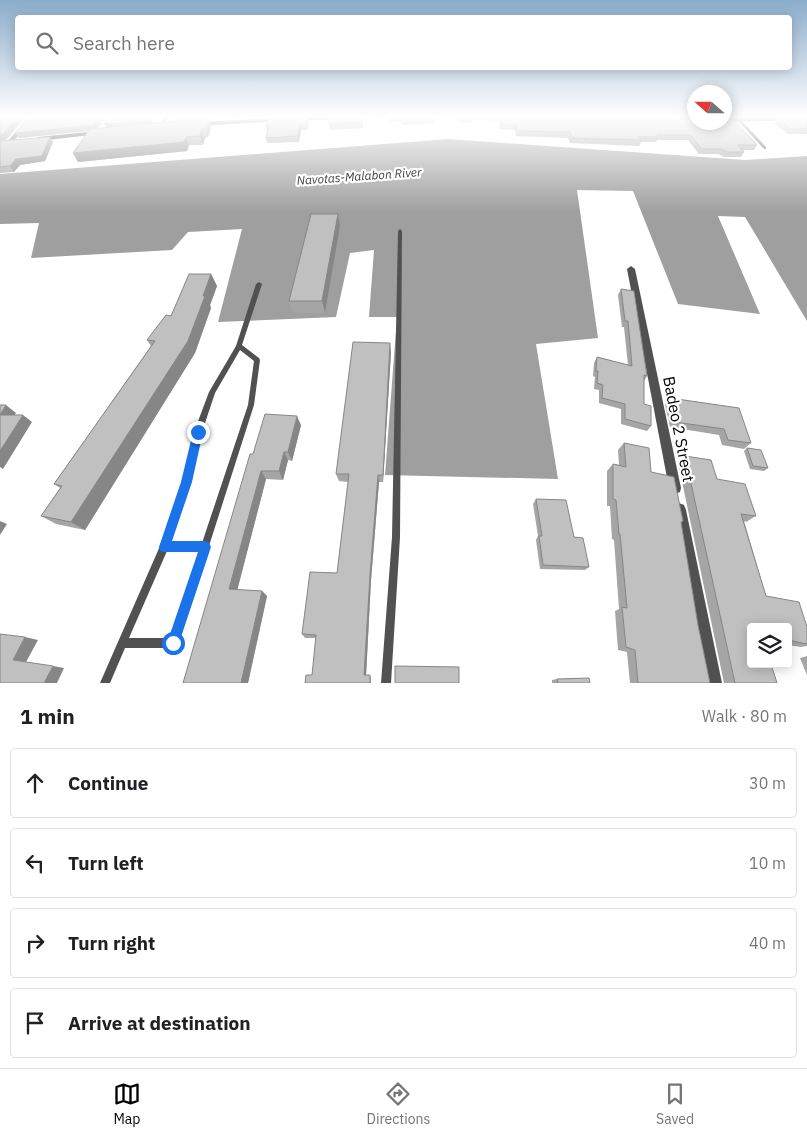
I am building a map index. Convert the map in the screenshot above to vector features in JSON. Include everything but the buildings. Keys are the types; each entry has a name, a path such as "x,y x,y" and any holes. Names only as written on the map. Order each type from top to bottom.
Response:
{"street":[{"name":"Badeo 2 Street","path":"631,269 714,683"}],"lane":[{"path":"386,683 396,537 400,231"},
{"path":"106,683 164,547 186,482 198,432 212,392 239,346 259,284"},
{"path":"122,643 173,643 251,405 257,360 239,346"},
{"path":"164,547 205,547"}],"water":[{"name":"Navotas-Malabon River","path":"334,148 573,148 745,160 807,156 807,321 745,217 718,216 760,314 678,304 633,191 577,190 598,338 536,344 558,479 385,475 397,317 369,317 374,250 350,253 336,317 218,322 242,229 188,232 172,250 31,258 39,223 0,224 0,174"}],"route":[{"path":"173,643 205,547 164,547 186,482 198,432"}]}
